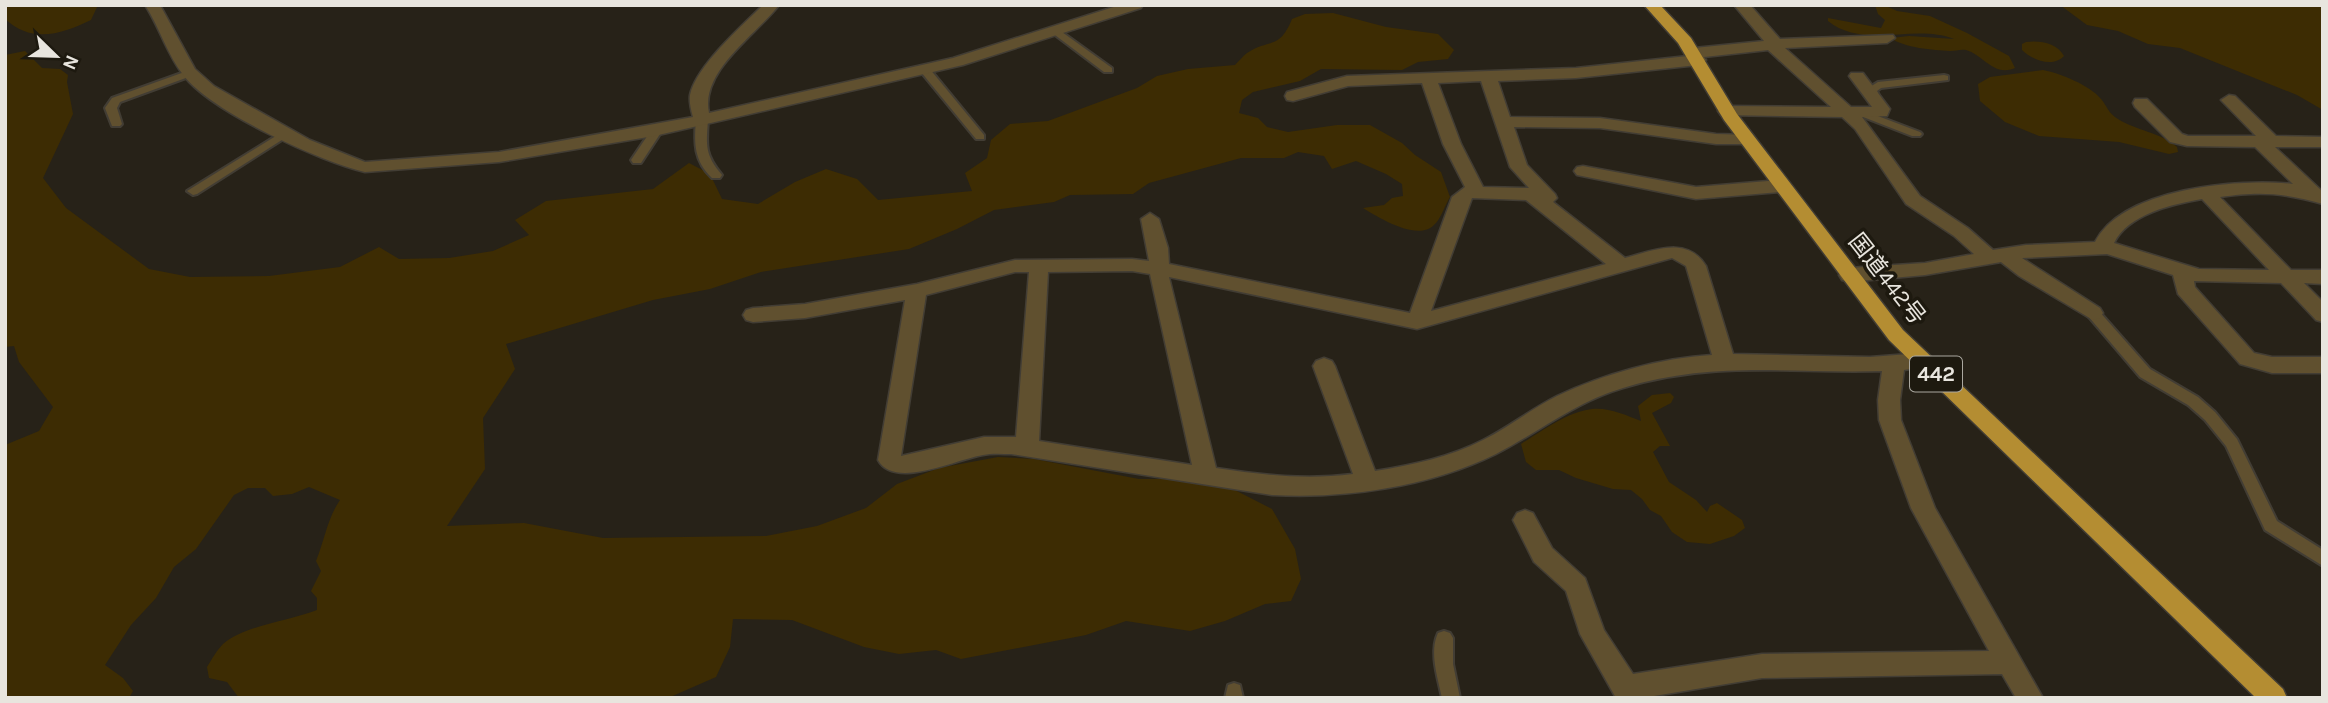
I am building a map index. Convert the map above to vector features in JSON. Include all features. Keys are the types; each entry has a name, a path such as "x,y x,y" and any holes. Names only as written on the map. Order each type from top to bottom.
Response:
{"highway":[{"name":"国道442号","path":"1651,5 1696,56 1746,139 1896,335 2274,698"}],"street":[{"path":"152,5 190,73 228,101 284,134 348,164 365,167 499,158 656,131 925,69 1136,5"},
{"path":"702,120 698,98 701,88 739,40 772,5"},
{"path":"1741,5 1774,44 1854,113 1913,200 1997,256 2093,313"},
{"path":"1293,96 1347,81 1576,73 1774,44 1887,38"},
{"path":"1727,111 1881,111 1857,76"},
{"path":"1488,77 1519,167 1556,206 1555,212"},
{"path":"1428,79 1452,144 1477,192"},
{"path":"2230,100 2320,199"},
{"path":"2141,103 2176,138 2187,141 2323,142"},
{"path":"1503,122 1613,124 1716,139 1746,139"},
{"path":"1583,171 1696,193 1781,186"},
{"path":"2102,248 2114,228 2131,216 2162,203 2207,194 2278,188 2320,199"},
{"path":"1417,322 1461,197 1468,192 1525,192 1555,212 1622,266"},
{"path":"2207,194 2323,315"},
{"path":"1150,219 1158,248 1161,291 1206,475"},
{"path":"1849,275 1925,270 1997,256 2102,248 2130,253 2183,273 2205,276 2323,277"},
{"path":"752,315 805,310 917,291 1000,268 1039,265 1132,265 1417,322 1672,252 1694,262 1725,362"},
{"path":"1027,446 1039,265"},
{"path":"2183,273 2183,284 2190,295 2247,359 2272,365 2323,365"},
{"path":"917,291 889,460 898,465 984,446 1027,446 1294,488 1431,468 1461,459 1498,443 1557,406 1600,388 1687,365 1725,362 1894,365 1922,361"},
{"path":"1894,365 1889,411 1894,433 1932,528 2029,698"},
{"path":"1324,366 1367,479"},
{"path":"1525,520 1543,555 1576,585 1602,652 1627,692 1762,666 2009,662"}],"lane":[{"path":"1055,30 1108,70"},
{"path":"925,69 980,137"},
{"path":"116,124 111,108 116,100 190,73"},
{"path":"1874,98 1871,90 1878,85 1944,78"},
{"path":"1854,113 1916,134"},
{"path":"702,120 701,156 708,169 716,175"},
{"path":"637,159 656,131"},
{"path":"193,191 284,134"},
{"path":"2093,313 2144,373 2184,395 2210,415 2232,443 2271,525 2323,559"},
{"path":"1444,638 1444,664 1451,698"}],"shaded area":[{"path":"5,5 98,5 91,20 58,32 36,34 15,27 5,19"},
{"path":"1875,5 1930,16 2009,56 2015,68 1995,68 1966,50 1919,48 1891,38 1909,36 1954,39 1939,35 1857,34 1828,21 1828,18 1881,28 1885,20 1878,14"},
{"path":"2060,5 2323,5 2323,110 2297,95 2180,48 2148,44 2118,31 2087,25"},
{"path":"1333,13 1386,27 1438,34 1454,50 1448,59 1418,62 1402,70 1321,69 1300,81 1253,92 1242,100 1239,113 1258,118 1267,127 1288,132 1337,125 1370,125 1402,143 1441,172 1450,197 1441,216 1427,230 1418,231 1398,226 1363,208 1384,205 1392,198 1403,196 1402,184 1356,161 1332,169 1324,156 1298,152 1284,158 1241,158 1149,183 1133,194 1070,195 1054,202 994,210 909,249 761,272 710,289 653,300 506,344 515,369 483,418 485,469 447,526 524,523 603,538 766,536 817,526 866,508 897,484 939,468 998,457 1034,459 1139,479 1178,479 1229,487 1272,509 1295,549 1301,579 1291,601 1265,604 1225,621 1190,631 1126,621 1086,635 961,659 936,650 899,654 864,647 792,620 733,619 730,647 716,677 668,698 239,698 227,682 209,678 207,667 223,644 243,632 317,610 317,598 311,591 321,571 316,561 329,522 340,500 309,487 292,494 273,496 265,488 248,488 234,495 196,549 174,567 156,598 131,625 105,665 123,678 133,691 129,698 5,698 5,445 39,431 53,407 19,362 14,346 5,347 5,55 25,51 42,68 60,69 68,75 73,114 43,178 66,208 149,269 190,277 269,276 340,267 379,247 399,259 449,258 493,251 529,235 515,220 546,201 653,189 689,163 710,174 722,199 758,204 795,182 826,169 857,179 878,200 972,191 965,173 987,158 991,140 1010,124 1048,121 1137,88 1157,76 1188,69 1235,65 1247,53 1283,36 1292,19 1305,14"},
{"path":"2048,43 2064,56 2054,62 2031,57 2022,50 2022,44"},
{"path":"2043,70 2082,84 2101,99 2115,117 2163,138 2177,147 2178,152 2169,154 2119,142 2039,136 2005,122 1980,101 1978,84 1990,77"},
{"path":"1670,393 1674,397 1671,403 1652,413 1670,446 1660,446 1653,452 1669,482 1696,500 1707,512 1710,506 1717,503 1742,520 1745,528 1734,536 1710,544 1687,542 1672,532 1661,516 1650,510 1631,490 1613,489 1559,470 1536,470 1526,462 1521,444 1564,418 1583,411 1604,409 1641,421 1638,406 1652,395"}]}
